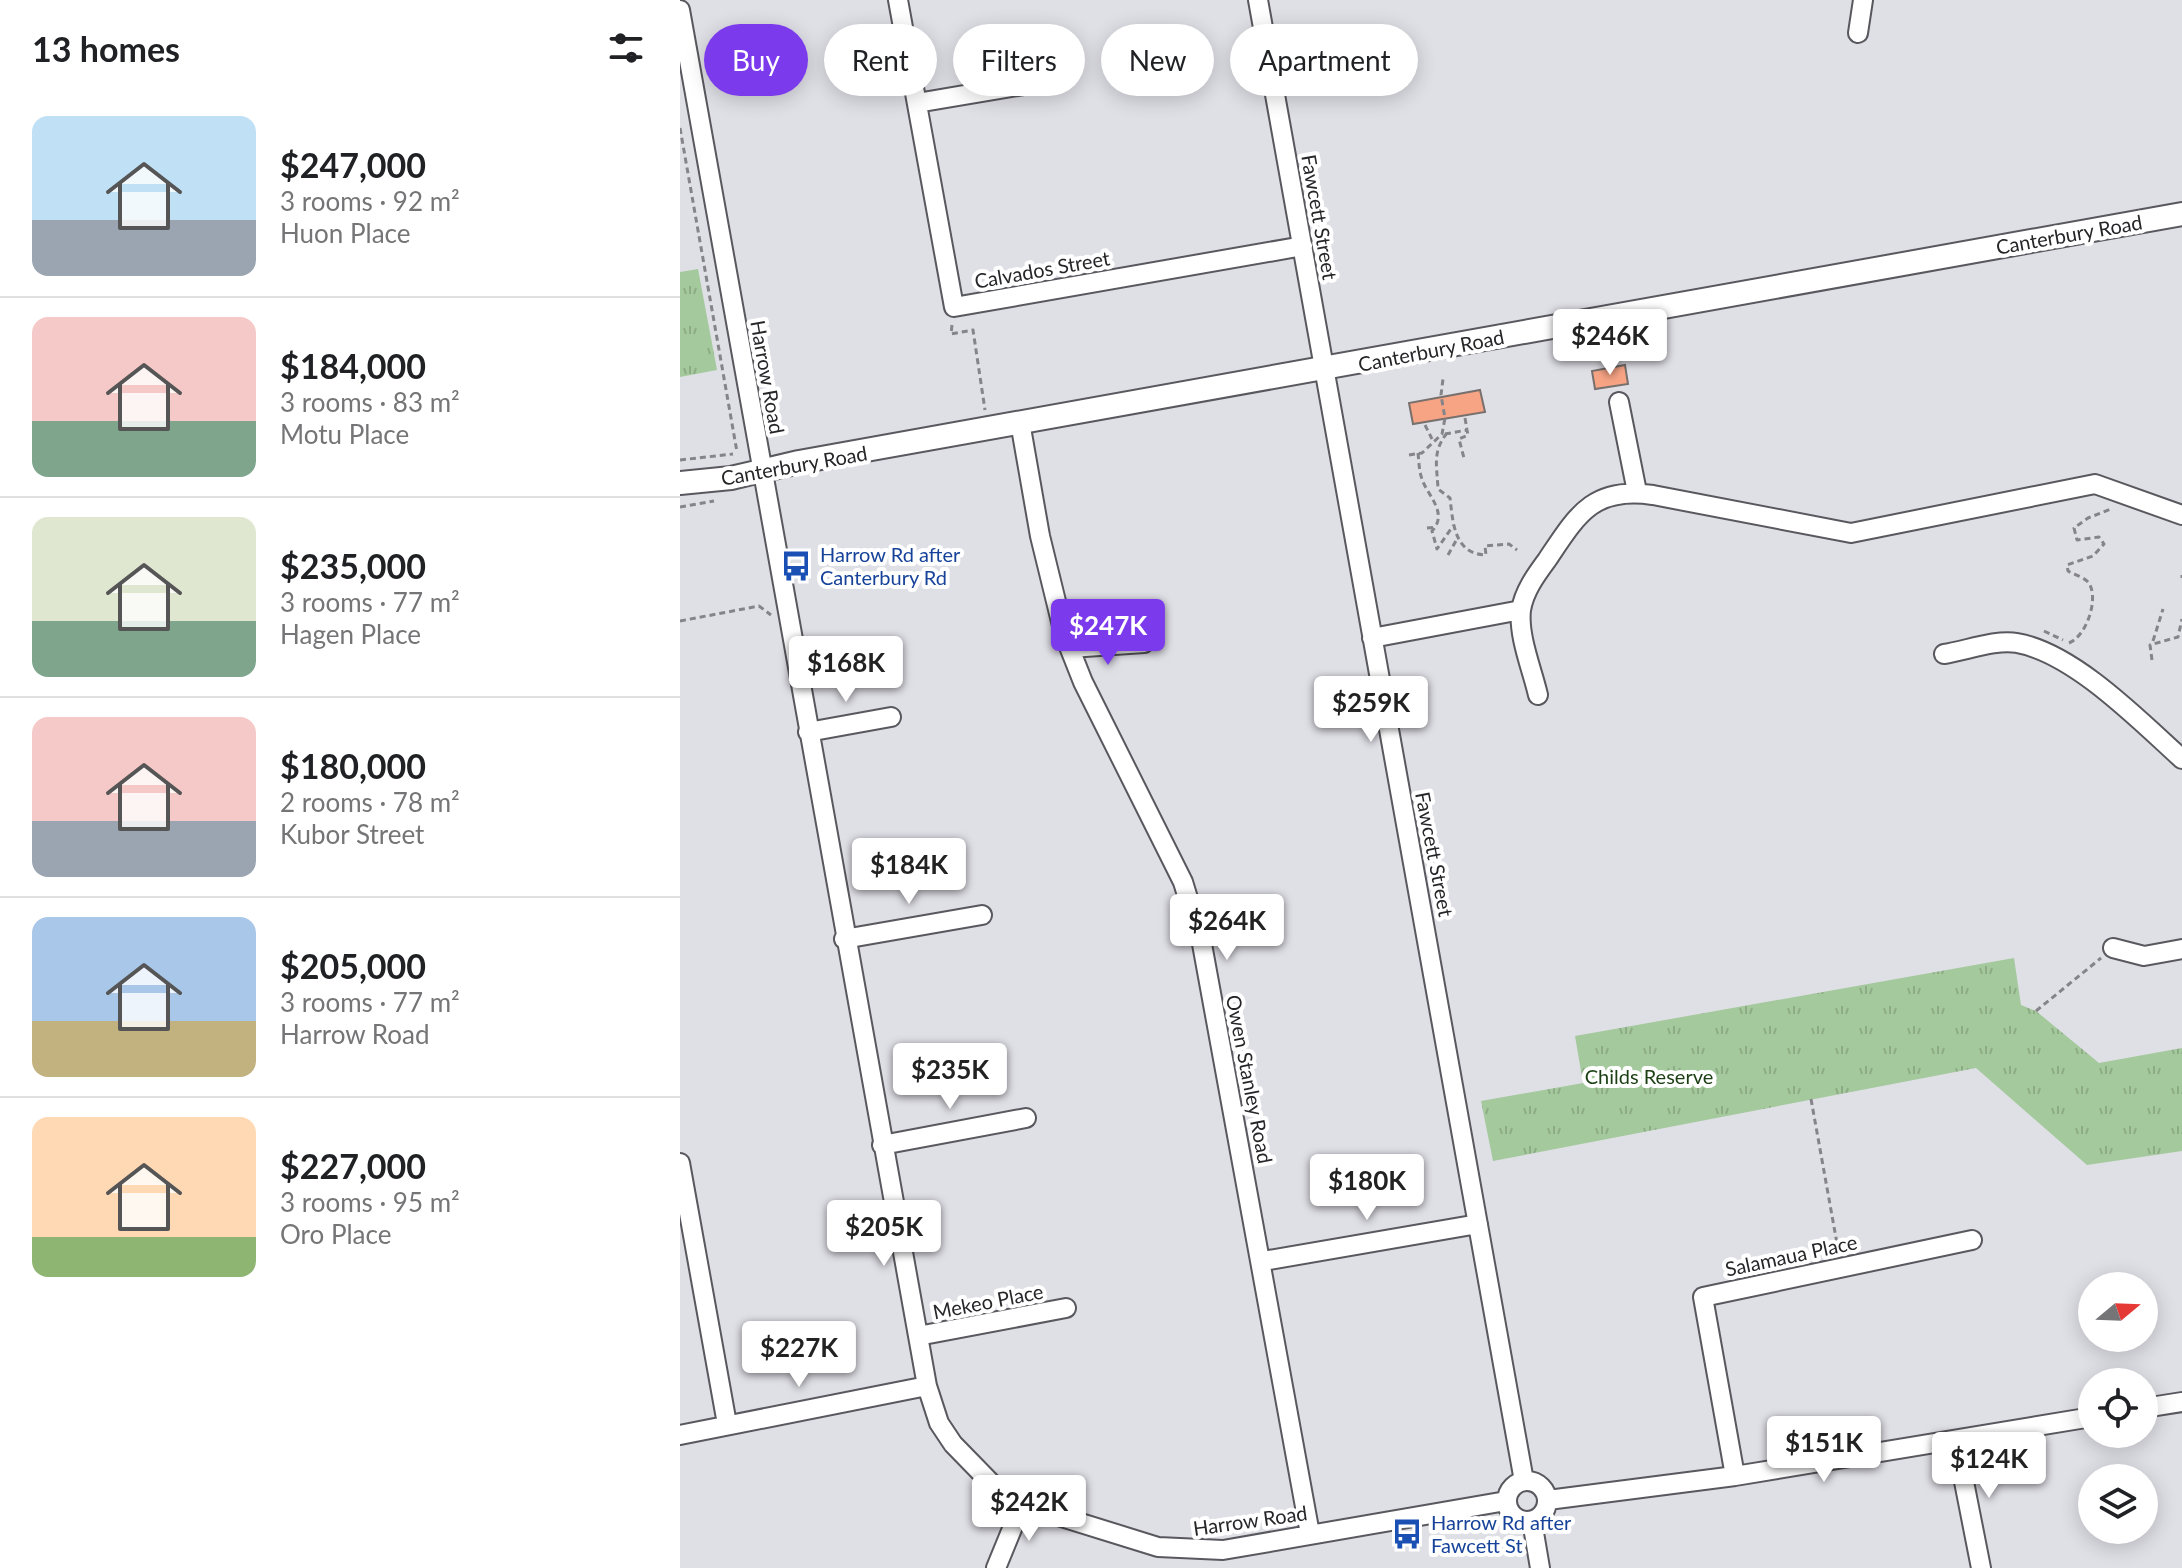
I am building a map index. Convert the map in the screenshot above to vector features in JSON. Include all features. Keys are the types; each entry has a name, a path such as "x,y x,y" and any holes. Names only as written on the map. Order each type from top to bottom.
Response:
{"main road":[{"name":"Canterbury Road","path":"680,483 762,471 2182,214"}],"street":[{"name":"Calvados Street","path":"898,0 954,307 1303,246"},
{"name":"Fawcett Street","path":"1258,0 1524,1481"},
{"path":"1858,33 1863,0"},
{"name":"Harrow Road","path":"680,10 844,939 927,1386 939,1423 963,1458 993,1485 1023,1502 1174,1550 1223,1550 1506,1501"},
{"path":"917,103 958,96"},
{"path":"1619,402 1637,492"},
{"name":"Owen Stanley Road","path":"1020,422 1040,536 1070,648 1083,682 1187,895 1202,944 1263,1261 1310,1534"},
{"path":"1538,695 1521,610 1533,580 1577,515 1607,496 1637,492 1851,533 2095,484 2182,515"},
{"path":"1372,638 1521,610"},
{"path":"1944,654 2016,642 2028,647 2102,687 2182,759"},
{"path":"1070,648 1144,643"},
{"path":"808,732 891,717"},
{"path":"844,939 982,915"},
{"path":"2113,948 2144,956 2182,949"},
{"path":"882,1145 1026,1118"},
{"path":"680,1163 727,1424"},
{"path":"1263,1261 1478,1224"},
{"name":"Salamaua Place","path":"1735,1476 1703,1297 1972,1240"},
{"name":"Mekeo Place","path":"918,1336 1066,1308"},
{"path":"680,1435 927,1386"},
{"path":"2158,1406 2182,1402"},
{"path":"1548,1500 1735,1476 2078,1419"},
{"path":"1956,1441 1981,1568"},
{"path":"1524,1481 1538,1484 1548,1500 1542,1516 1532,1521 1512,1516 1506,1501 1514,1485 1524,1481"},
{"path":"996,1568 1023,1502"},
{"path":"1532,1521 1540,1568"}],"path":[{"path":"680,128 735,453 680,460"},
{"path":"954,307 951,334 973,330 985,410"},
{"path":"1442,434 1445,418 1443,379"},
{"path":"1464,458 1459,439 1468,435 1465,418"},
{"path":"1425,425 1432,440"},
{"path":"1409,455 1418,453 1442,434 1467,430"},
{"path":"1447,433 1438,444 1434,464 1438,487 1450,498 1457,539 1464,547 1484,556 1485,546 1509,544 1517,550"},
{"path":"1418,453 1418,473 1435,498 1437,527"},
{"path":"1428,489 1438,487"},
{"path":"680,507 721,499"},
{"path":"2028,647 2035,633 2042,630 2071,643 2078,637 2092,608 2091,589 2085,579 2068,571 2067,565 2093,556 2104,544 2099,537 2077,540 2072,533 2074,528 2088,518 2137,499"},
{"path":"1437,527 1432,531 1437,549 1454,525"},
{"path":"1427,528 1437,527"},
{"path":"1448,555 1457,539"},
{"path":"680,621 759,606 769,616 787,612"},
{"path":"2152,660 2151,645 2163,609"},
{"path":"2151,645 2178,637 2182,619"},
{"path":"2036,1011 2113,948"},
{"path":"1811,1099 1841,1266"}],"green space":[{"path":"698,269 717,370 680,377 680,272"},
{"name":"Childs Reserve","path":"2014,958 2021,1005 2036,1011 2099,1063 2182,1048 2182,1151 2087,1165 1976,1068 1493,1161 1481,1101 1583,1083 1575,1036"}],"building":[{"path":"1625,365 1628,384 1595,389 1592,371"},
{"path":"1480,390 1485,412 1413,424 1409,403"}],"place":[{"name":"Harrow Rd after Canterbury Rd","path":"796,566"},
{"name":"Harrow Rd after Fawcett St","path":"1407,1534"}]}
